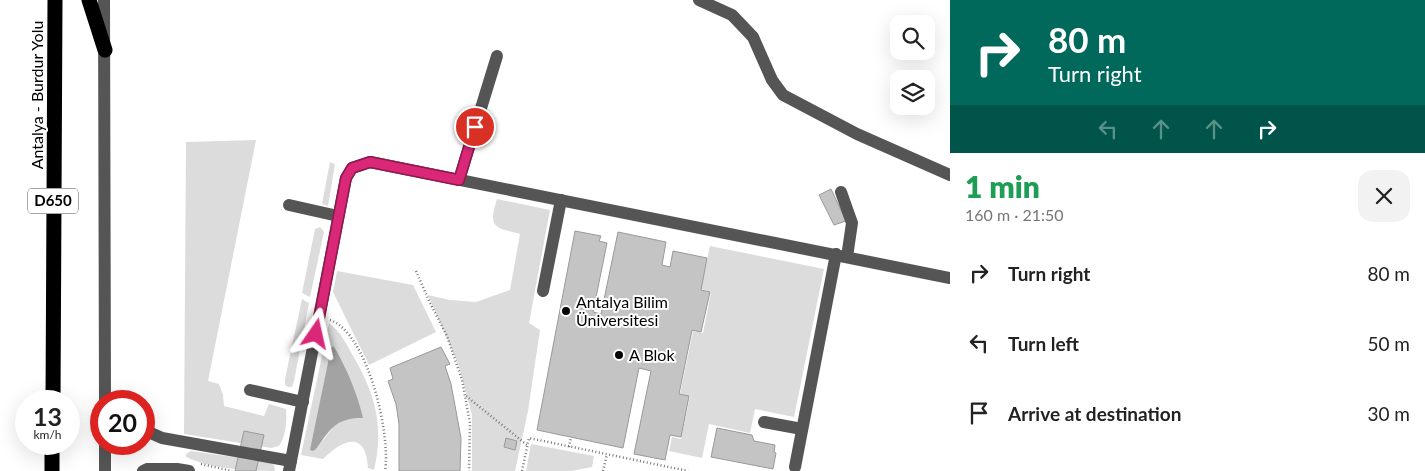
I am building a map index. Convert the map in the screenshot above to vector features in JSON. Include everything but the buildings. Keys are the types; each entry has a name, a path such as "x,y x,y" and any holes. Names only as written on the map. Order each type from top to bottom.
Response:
{"highway":[{"name":"Antalya - Burdur Yolu","path":"52,390 55,0"},
{"path":"89,0 104,50"},
{"path":"52,455 52,471"}],"street":[{"path":"104,0 105,390"},
{"path":"699,0 732,15 753,37 772,80 783,95 857,134 950,175"},
{"path":"459,180 496,56"},
{"path":"155,435 290,466 346,178 352,168 370,162 950,278"},
{"path":"795,468 841,256 852,223 841,192"},
{"path":"543,291 561,200"},
{"path":"289,205 338,216"},
{"path":"250,390 303,402"},
{"path":"764,422 802,429"},
{"path":"105,455 106,471"},
{"path":"143,471 147,469 193,467"}],"path":[{"path":"416,271 447,336 462,380 470,423 469,471"},
{"path":"319,316 338,322 362,355 376,391 384,428 387,462 385,471"},
{"path":"465,396 528,445"},
{"path":"570,447 571,437"},
{"path":"522,471 529,438 688,471"},
{"path":"603,471 607,454"},
{"path":"193,467 232,471"}],"shaded area":[{"path":"256,140 208,381 219,384 224,406 264,416 269,404 286,409 285,433 279,446 271,448 184,434 186,142"},
{"path":"330,162 335,164 328,206 322,204"},
{"path":"497,199 550,210 529,323 540,330 528,411 515,471 472,471 472,415 458,364 428,295 450,300 476,302 510,290 520,234 504,230 495,225 493,216"},
{"path":"320,227 324,232 310,297 302,293 315,229"},
{"path":"710,246 824,269 794,417 755,409 750,433 709,424 702,458 669,451 672,437 681,439 690,396 680,394 693,331 703,333 711,292 701,289"},
{"path":"337,271 413,285 436,332 369,365 333,292"},
{"path":"302,299 309,303 294,381 292,387 288,387 285,385 285,379"},
{"path":"329,323 339,333 347,346 360,368 372,395 378,424 377,454 374,470 368,468 363,447 358,443 345,443 330,452 323,459 301,455","holes":["333,346 354,389 362,418 345,419 334,426 316,449 311,450 331,348"]},
{"path":"333,346 352,383 363,418 354,418 340,422 330,430 313,451 310,450 331,348"},
{"path":"531,444 594,456 592,467 571,471 526,471"},
{"path":"191,451 269,462 274,465 275,471 218,467 186,457 186,454"}],"place":[{"name":"Antalya Bilim Üniversitesi","path":"566,311"},
{"name":"A Blok","path":"619,355"}],"route":[{"path":"316,334 346,178 352,168 370,162 459,180 475,127"}]}
